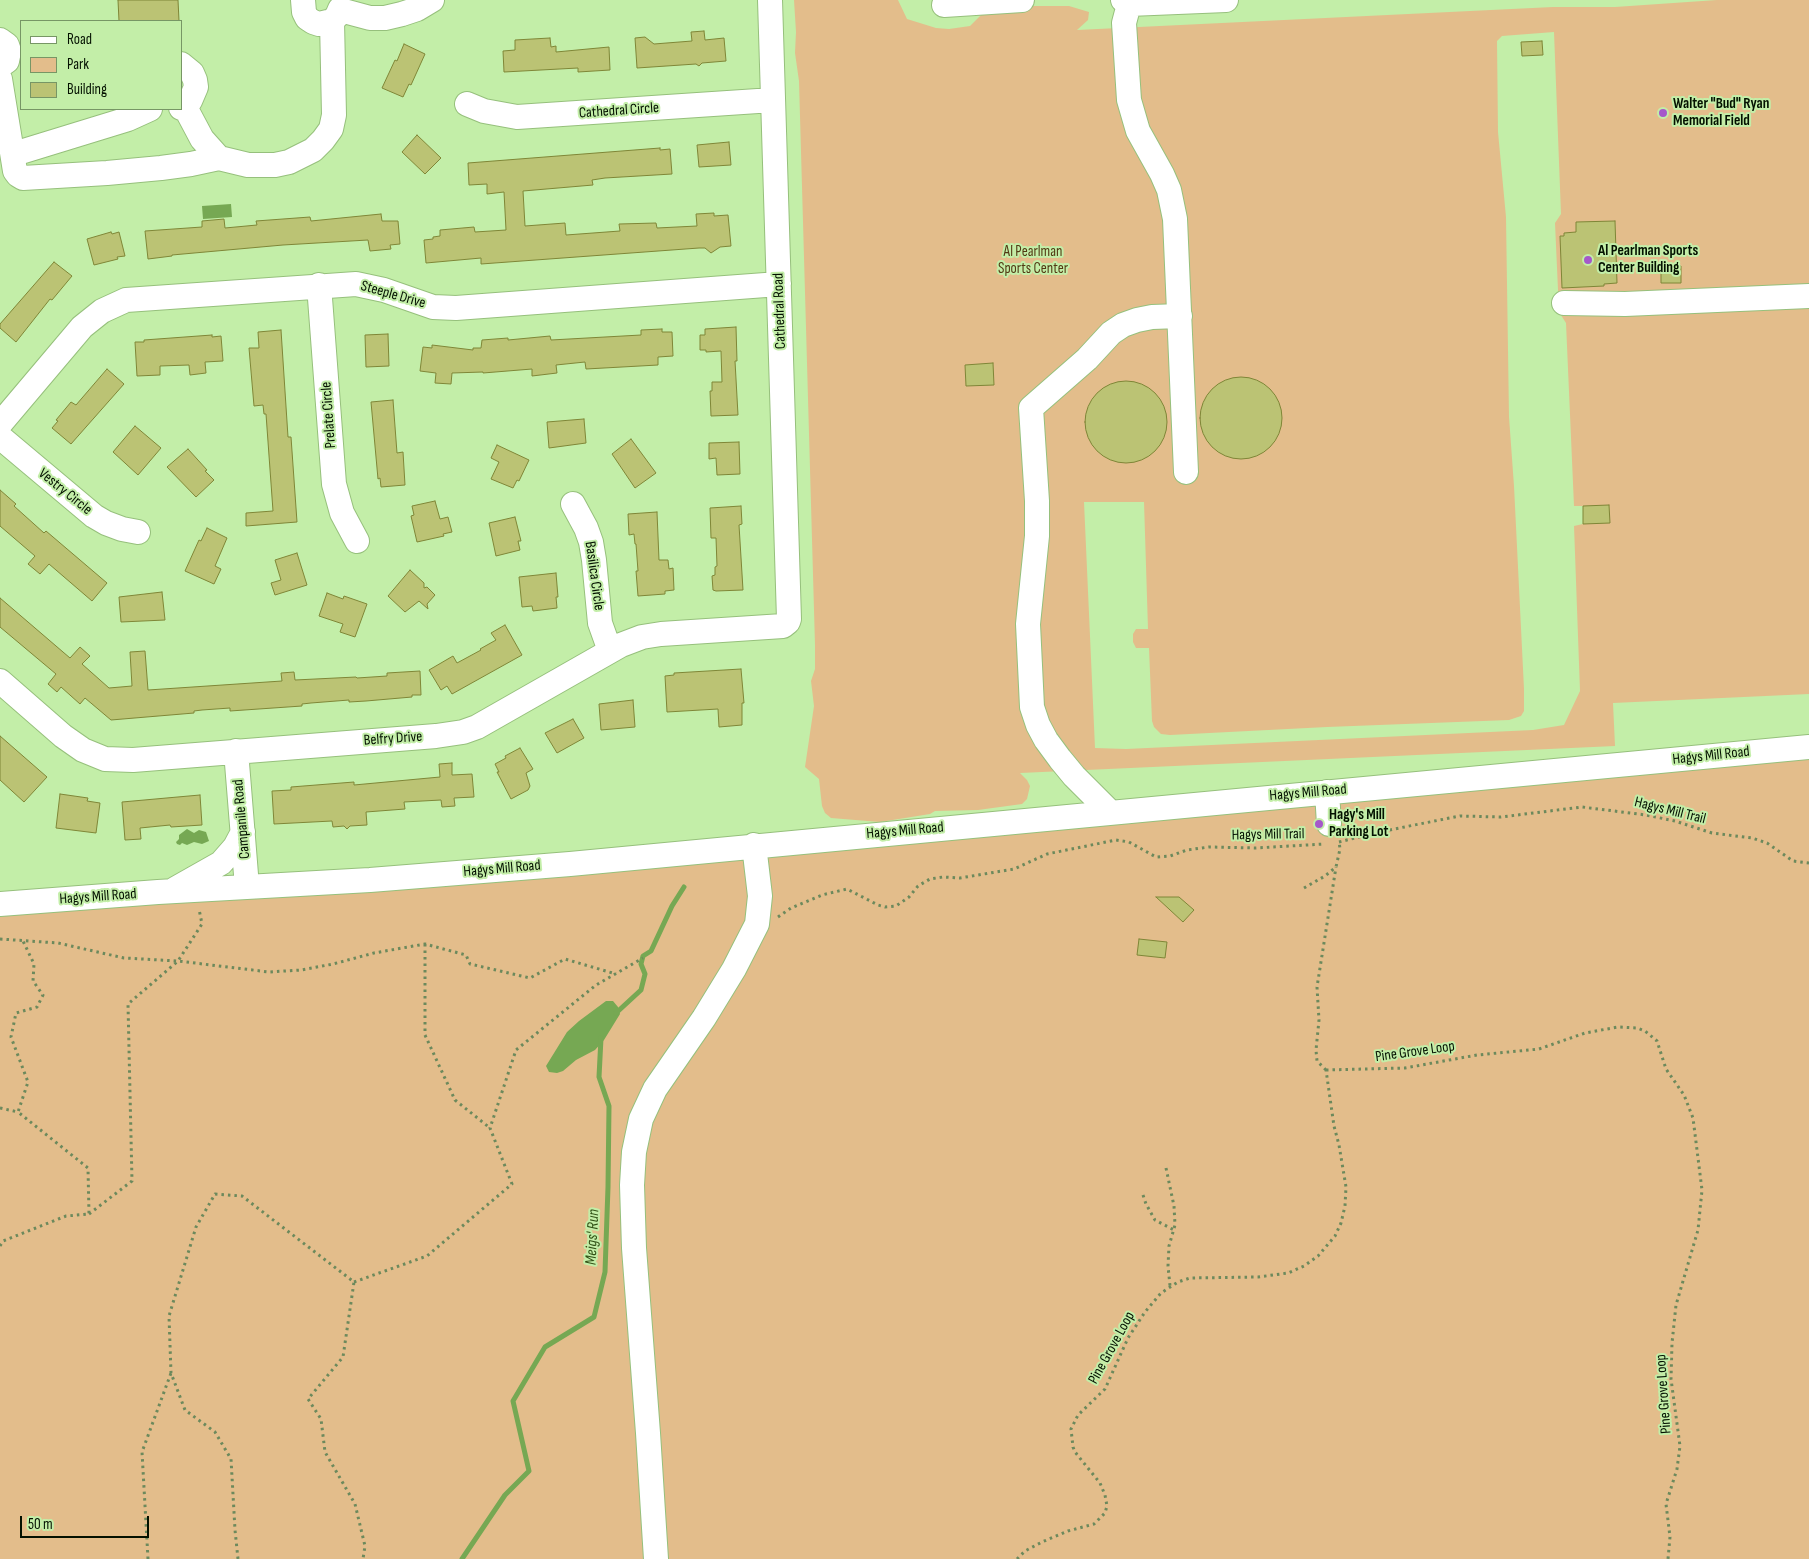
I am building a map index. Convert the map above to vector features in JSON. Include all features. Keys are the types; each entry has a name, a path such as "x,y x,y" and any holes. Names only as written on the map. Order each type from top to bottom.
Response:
{"street":[{"path":"303,0 304,12 313,22 319,24 337,10"},
{"path":"337,10 370,18 385,18 417,9 432,0"},
{"name":"Cathedral Road","path":"770,0 790,619 788,622"},
{"path":"944,5 1022,0"},
{"path":"1186,472 1180,316 1173,204 1162,174 1138,131 1129,100 1124,23 1126,2 1226,0"},
{"path":"0,79 14,154 15,171 18,176 30,179 191,164 219,158 248,165 275,165 290,162 313,150 331,128 334,115 337,10"},
{"path":"0,40 7,46 9,56 7,61 0,66"},
{"path":"182,65 192,73 196,87 194,95 182,104"},
{"name":"Cathedral Circle","path":"467,104 484,111 517,117 773,100"},
{"path":"14,154 148,110"},
{"path":"179,110 219,158"},
{"name":"Steeple Drive","path":"0,424 82,327 102,311 126,300 319,285 356,284 370,286 420,303 444,308 779,284"},
{"name":"Prelate Circle","path":"319,285 334,484 342,513 357,541"},
{"path":"1564,303 1625,304 1809,296"},
{"path":"1110,812 1089,792 1060,759 1042,733 1032,707 1028,624 1038,536 1031,408 1080,365 1111,333 1137,320 1152,317 1180,316"},
{"name":"Vestry Circle","path":"0,438 94,516 114,526 138,532"},
{"name":"Basilica Circle","path":"573,504 591,542 600,622 610,651"},
{"name":"Belfry Drive","path":"0,681 63,736 83,750 94,755 118,760 436,736 463,732 477,727 631,640 652,635 783,626 788,622"},
{"name":"Hagys Mill Road","path":"0,904 503,869 1809,746"},
{"name":"Campanile Road","path":"236,751 247,887"},
{"path":"1327,792 1334,837"},
{"path":"169,892 221,863 235,847 243,832"},
{"path":"656,1559 634,1248 632,1185 637,1136 646,1105 734,969 756,924 760,896 754,845"}],"path":[{"name":"Hagys Mill Trail","path":"751,936 791,908 822,895 847,889 878,905 885,907 896,906 918,886 930,879 943,877 960,878 1014,869 1047,854 1116,840 1129,842 1156,857 1170,856 1187,850 1209,847 1256,848 1378,832 1460,816 1501,816 1582,807 1646,815 1675,821 1712,833 1752,838 1767,843 1793,861 1809,863"},
{"path":"1326,1070 1317,1061 1318,988 1340,849 1334,837"},
{"path":"1304,888 1336,867"},
{"path":"0,1246 1,1240 66,1216 88,1214 132,1181 128,1004 178,961 202,924 196,890"},
{"path":"0,940 58,943 124,958 178,961 269,972 301,970 425,944 466,955 470,964 530,978 565,959 616,974"},
{"path":"18,1112 28,1082 11,1037 16,1013 37,1007 43,996 33,981 34,964 23,940"},
{"path":"354,1282 427,1256 512,1184 490,1128 455,1100 425,1036 425,944"},
{"path":"490,1128 516,1050 596,986 644,958"},
{"name":"Pine Grove Loop","path":"1018,1559 1025,1552 1042,1542 1068,1531 1094,1524 1105,1513 1107,1506 1105,1495 1100,1483 1076,1452 1071,1438 1071,1429 1078,1415 1105,1389 1128,1338 1152,1303 1170,1286 1190,1278 1258,1277 1288,1273 1304,1266 1318,1256 1335,1236 1341,1223 1345,1206 1346,1187 1334,1126 1326,1070 1406,1068 1477,1055 1539,1049 1585,1034 1628,1026 1645,1031 1657,1041 1666,1069 1684,1094 1693,1118 1702,1190 1698,1230 1676,1305 1672,1343 1671,1379 1680,1446 1677,1469 1666,1504 1670,1537 1668,1559"},
{"path":"0,1108 18,1112 88,1168 88,1214"},
{"path":"1166,1168 1174,1206 1174,1230 1169,1246 1168,1266 1170,1286"},
{"path":"238,1559 231,1459 215,1432 185,1410 171,1373 169,1316 196,1227 214,1194 242,1196 354,1282"},
{"path":"1143,1195 1155,1220 1174,1230"},
{"path":"354,1282 343,1357 308,1399 321,1419 325,1452 355,1504 365,1546 364,1559"},
{"path":"148,1559 142,1452 171,1373"}],"green space":[{"name":"Al Pearlman Sports Center","path":"794,0 898,0 907,19 936,28 949,29 970,26 984,12 1020,6 1069,6 1089,12 1088,20 1077,30 1553,7 1615,7 1717,0 1809,0 1809,694 1613,703 1615,746 1020,773 1030,786 1027,799 1022,804 978,810 935,811 930,814 880,822 831,818 825,813 822,806 819,779 805,767 814,706 811,681 815,669 815,645 799,81 795,53","holes":["1554,32 1561,214 1555,223 1559,312 1566,323 1574,506 1583,506 1583,524 1574,526 1580,691 1564,725 1533,730 1126,749 1095,748 1084,502 1144,502 1148,629 1136,629 1133,634 1133,642 1136,648 1149,648 1152,721 1154,727 1161,734 1509,720 1521,716 1524,711 1524,689 1509,417 1506,217 1498,132 1497,41 1502,36"]},
{"path":"1809,755 1809,1559 0,1559 0,911"}],"shaded area":[{"path":"231,204 232,217 203,219 202,206"},
{"path":"187,829 194,833 199,830 206,832 209,841 202,844 194,842 187,845 177,844 179,835"},
{"path":"606,1001 613,1001 618,1007 620,1014 604,1040 595,1050 576,1060 563,1071 557,1073 549,1072 546,1066 567,1032"}],"building":[{"path":"118,0 178,0 179,20 119,20"},
{"path":"704,31 705,40 724,38 726,61 702,63 699,66 696,64 637,68 635,38 645,37 654,44 692,41 691,32"},
{"path":"550,38 551,47 556,46 556,52 609,47 610,70 578,72 578,68 504,72 503,51 515,50 515,40"},
{"path":"1542,41 1543,55 1522,56 1521,42"},
{"path":"404,44 425,54 411,85 409,84 403,97 382,88"},
{"path":"417,135 441,158 425,174 402,152"},
{"path":"729,142 731,165 699,167 697,145"},
{"path":"660,148 660,150 670,149 672,174 605,178 592,180 593,185 523,191 525,226 565,223 566,235 620,231 619,224 656,223 657,228 697,226 696,214 714,213 714,216 728,215 731,246 720,247 711,253 705,248 699,248 481,264 481,258 426,263 424,240 440,236 440,230 474,227 475,232 506,230 504,192 487,194 487,184 469,185 468,163"},
{"path":"381,214 382,221 398,221 400,244 390,245 391,249 370,251 368,240 283,245 172,255 148,259 145,231 202,227 202,221 224,219 225,228 257,225 256,221 310,217 311,221"},
{"name":"Al Pearlman Sports Center Building","path":"1615,221 1617,283 1604,284 1604,286 1562,288 1560,236 1564,236 1564,233 1576,232 1576,222"},
{"path":"111,232 112,234 119,232 125,256 94,265 87,239"},
{"path":"54,262 72,276 52,300 50,299 16,342 0,328 0,324"},
{"path":"1661,266 1681,266 1681,283 1661,283"},
{"path":"736,327 737,361 735,361 738,415 711,416 710,391 712,391 712,382 722,382 721,351 706,352 706,350 700,350 700,335 705,335 705,329"},
{"path":"662,329 662,332 672,332 673,356 658,357 658,365 586,369 585,362 556,365 557,373 532,376 532,369 483,373 452,373 451,384 435,383 436,373 420,371 423,347 432,348 432,345 473,350 473,348 481,348 482,340 508,338 508,340 550,336 551,340 641,335 641,330"},
{"path":"281,330 288,437 291,437 297,522 246,526 246,513 273,511 266,414 264,414 263,405 254,406 249,348 259,348 258,332"},
{"path":"388,334 389,366 366,367 365,335"},
{"path":"212,335 212,337 221,336 223,361 205,362 206,373 190,375 189,365 160,366 160,375 137,376 135,342"},
{"path":"993,363 994,385 966,386 965,365"},
{"path":"107,369 124,384 71,444 52,428 71,402 76,405"},
{"path":"1241,377 1257,380 1270,389 1279,402 1282,418 1279,434 1270,447 1257,456 1241,459 1225,456 1212,447 1203,434 1200,418 1203,402 1212,389 1225,380"},
{"path":"1126,381 1142,384 1155,393 1164,406 1167,422 1164,438 1155,451 1142,460 1126,463 1110,460 1097,451 1088,438 1085,422 1088,406 1097,393 1110,384"},
{"path":"393,400 397,453 403,452 405,485 381,487 380,478 378,479 371,402"},
{"path":"584,419 586,443 549,448 547,422"},
{"path":"135,426 161,448 138,475 113,452"},
{"path":"631,439 656,473 635,488 612,454"},
{"path":"739,442 740,474 717,475 716,458 709,459 709,443"},
{"path":"497,445 529,460 519,481 517,480 513,488 491,479 499,462 491,458"},
{"path":"188,449 214,480 196,497 167,467"},
{"path":"0,490 16,504 14,506 44,533 46,531 107,583 92,601 49,564 40,574 28,564 35,556 0,526"},
{"path":"435,501 440,519 448,517 452,532 443,534 444,536 417,542 411,516 414,515 412,506"},
{"path":"1609,505 1610,523 1583,524 1583,506"},
{"path":"741,506 742,524 739,525 743,590 716,591 713,590 712,576 715,575 715,567 717,566 716,538 711,538 710,508"},
{"path":"657,512 659,560 668,560 669,569 673,568 674,590 665,591 665,594 638,596 636,544 634,534 629,535 628,514"},
{"path":"515,517 521,541 518,541 520,550 496,556 489,523"},
{"path":"207,528 227,538 215,566 221,569 214,584 185,571 199,540 201,541"},
{"path":"297,553 307,585 275,595 271,583 281,580 275,560"},
{"path":"410,570 424,583 424,588 427,587 435,595 427,604 428,609 419,601 405,612 388,596"},
{"path":"556,573 557,608 533,611 532,606 522,607 519,577"},
{"path":"162,592 165,620 121,622 119,597"},
{"path":"327,593 343,599 344,596 367,604 355,637 340,632 343,624 319,616"},
{"path":"0,598 70,658 80,647 90,656 82,664 109,688 132,686 130,652 145,651 148,690 282,681 281,673 294,672 295,680 387,676 387,673 420,671 421,695 230,711 230,708 202,710 194,711 194,713 111,720 85,698 80,704 61,687 57,692 48,684 56,674 0,627"},
{"path":"505,625 522,655 452,694 447,686 441,690 429,670 453,656 457,663 481,650 496,640 491,633"},
{"path":"741,669 744,703 742,703 742,725 719,727 718,709 667,712 665,676 674,675 674,673"},
{"path":"633,700 635,727 601,730 599,704"},
{"path":"573,719 584,738 557,753 545,733"},
{"path":"0,736 47,777 24,802 0,780"},
{"path":"520,748 533,769 526,773 530,786 528,790 511,799 497,772 499,772 495,764"},
{"path":"452,763 452,775 472,774 474,797 454,798 455,806 442,807 441,800 404,802 405,809 366,812 367,825 350,826 347,829 344,826 333,827 332,821 274,824 272,791 291,790 291,787 354,782 354,785 440,777 439,764"},
{"path":"60,794 88,798 87,801 100,803 96,833 56,828"},
{"path":"200,795 202,825 171,827 170,825 140,828 141,839 125,840 122,802"},
{"path":"1156,897 1179,897 1194,910 1183,922"},
{"path":"1139,939 1167,942 1165,958 1137,955"}],"waterway":[{"name":"Meigs' Run","path":"616,1013 641,990 645,974 641,964 643,956 651,951 672,906 684,887"},
{"name":"Meigs' Run","path":"462,1559 505,1495 529,1471 513,1401 545,1347 594,1317 605,1272 608,1187 609,1106 599,1077 601,1038"}],"place":[{"name":"Walter \"Bud\" Ryan Memorial Field","path":"1663,113"},
{"name":"Al Pearlman Sports Center Building","path":"1588,260"},
{"name":"Hagy's Mill Parking Lot","path":"1319,824"}]}
